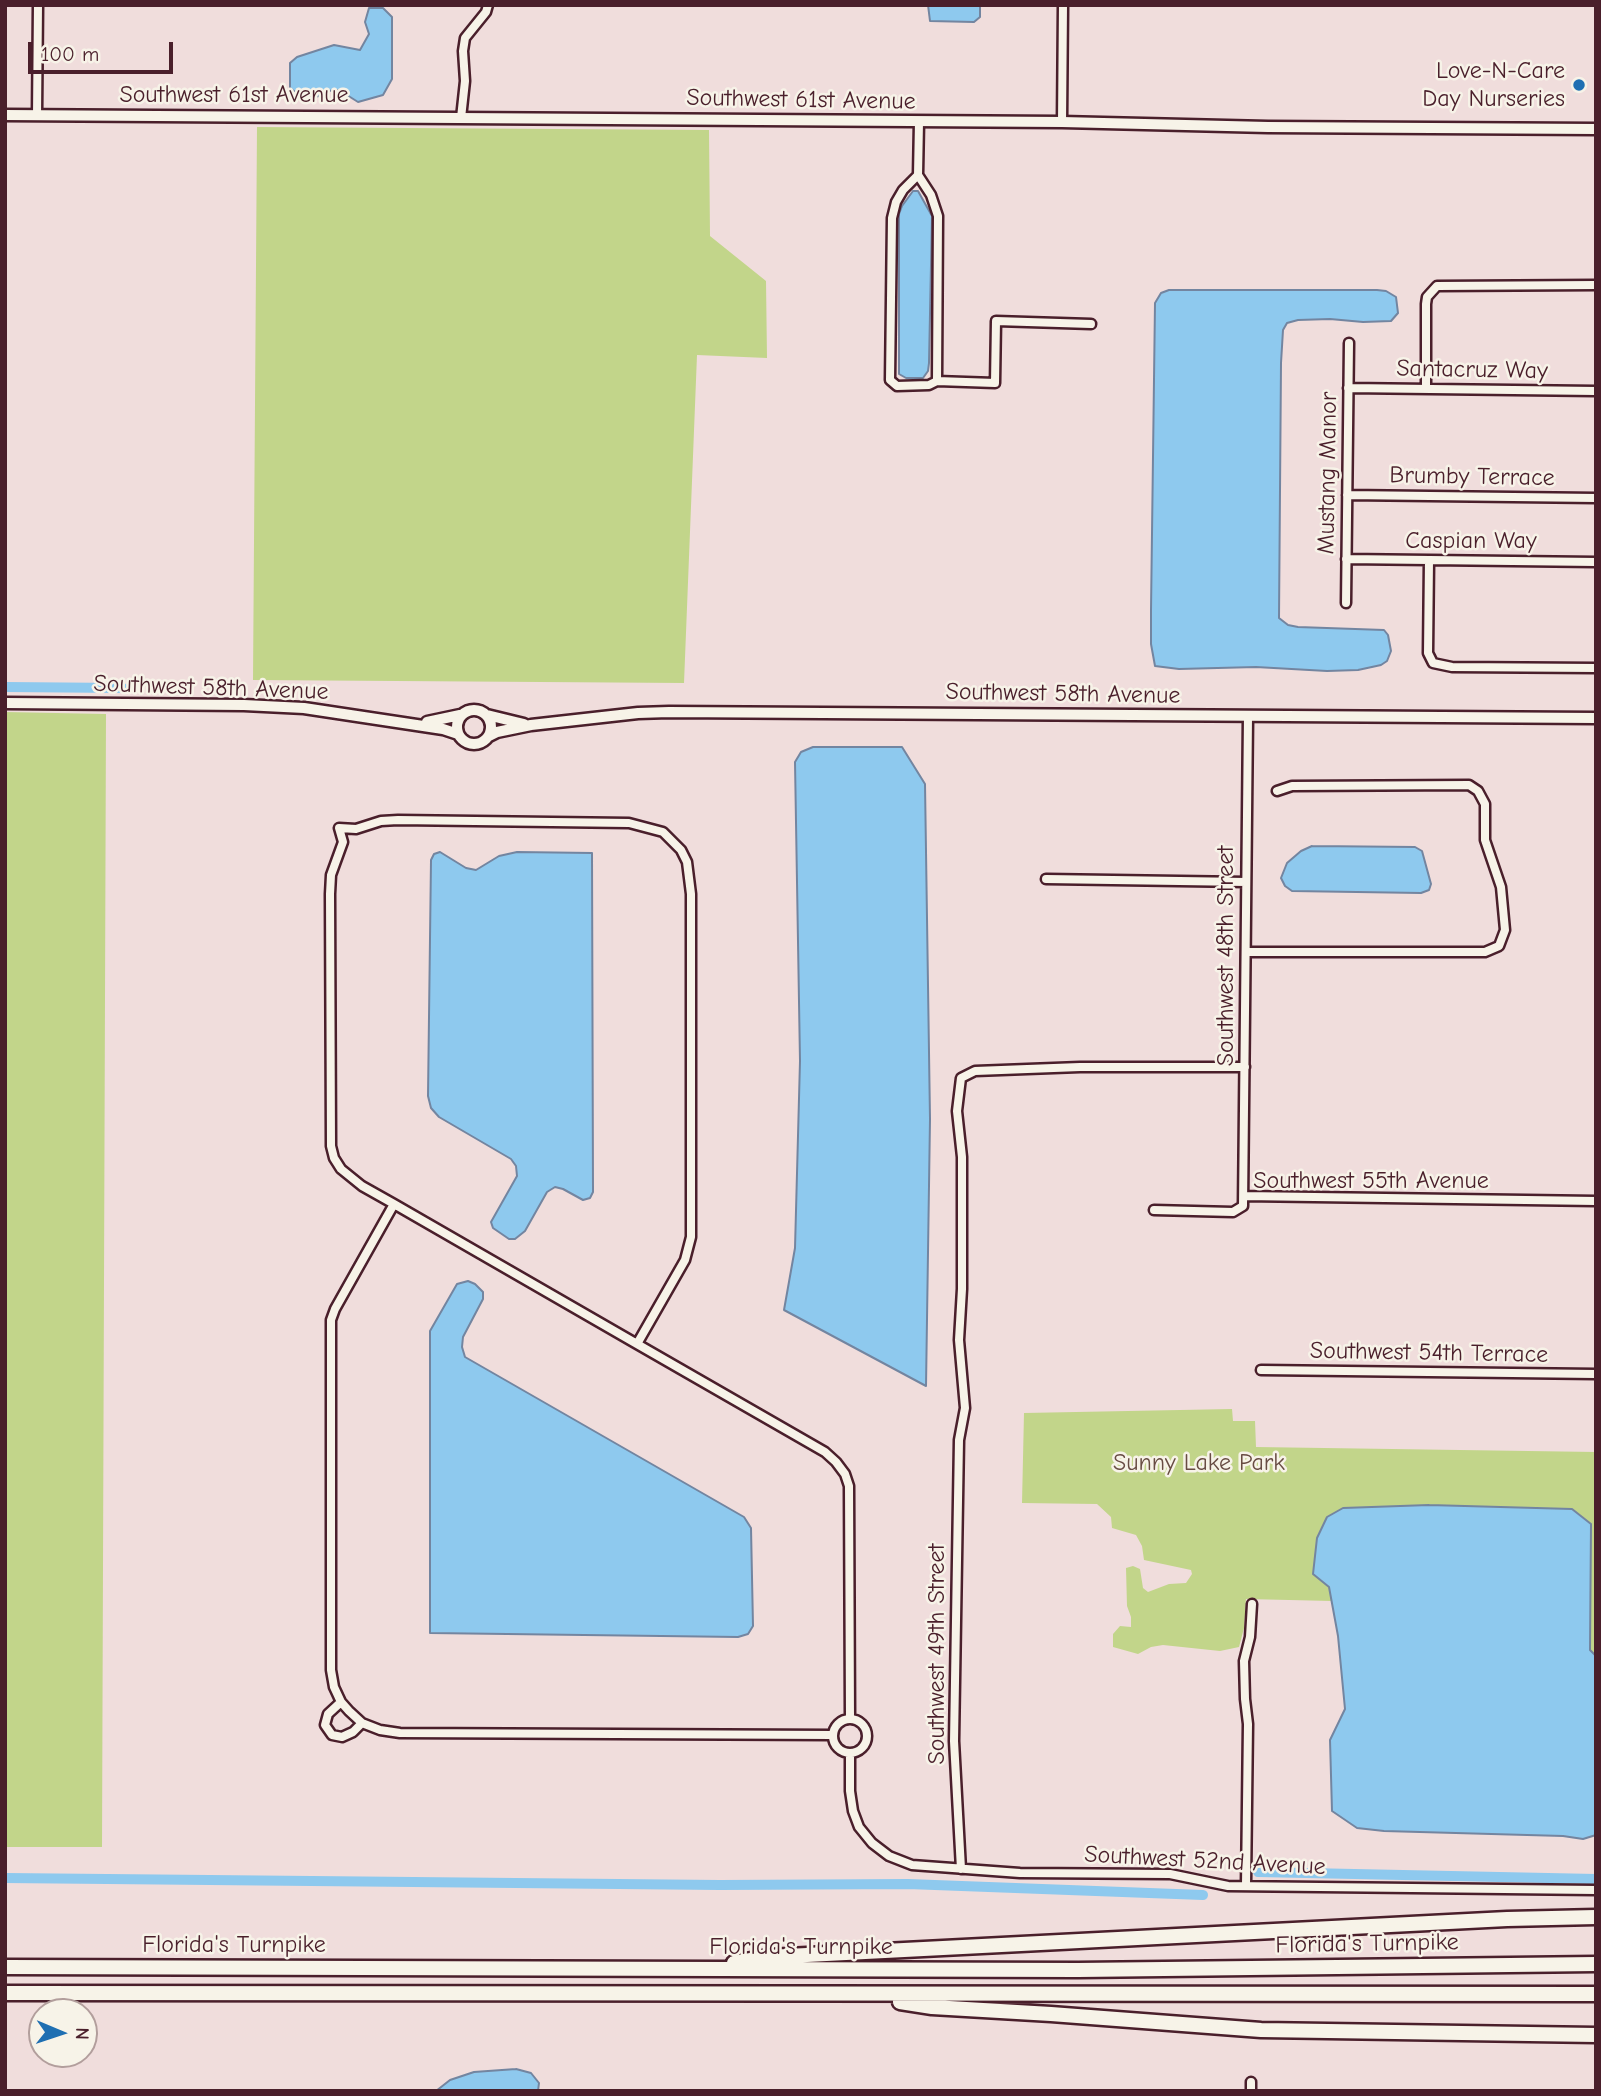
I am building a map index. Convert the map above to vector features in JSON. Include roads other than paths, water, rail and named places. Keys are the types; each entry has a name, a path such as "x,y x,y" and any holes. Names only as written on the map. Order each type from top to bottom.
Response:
{"highway":[{"path":"695,1969 768,1957 1596,1917"},
{"name":"Florida's Turnpike","path":"5,1967 1077,1970 1596,1964"},
{"name":"Florida's Turnpike","path":"5,1993 1596,1994"},
{"path":"850,1995 932,2007 1234,2029 1596,2035"}],"street":[{"path":"37,115 38,5"},
{"path":"461,118 466,65 463,51 465,38 486,12 488,5"},
{"path":"1062,122 1063,5"},
{"name":"Southwest 61st Avenue","path":"5,115 1062,122 1268,127 1596,129"},
{"path":"919,122 918,175 931,195 938,216 937,381"},
{"path":"918,175 903,190 896,202 892,218 890,380 897,386 929,385 937,381 995,383 996,321 1091,324"},
{"path":"1426,389 1426,304 1427,296 1437,286 1596,285"},
{"name":"Mustang Manor","path":"1346,603 1349,343"},
{"name":"Santacruz Way","path":"1348,388 1596,391"},
{"name":"Brumby Terrace","path":"1347,495 1596,498"},
{"name":"Caspian Way","path":"1346,559 1596,562"},
{"path":"1429,561 1428,653 1433,663 1452,667 1596,668"},
{"name":"Southwest 58th Avenue","path":"5,703 279,706 415,724 458,734"},
{"path":"476,709 487,715 491,721 489,736 482,742 473,744 464,741 456,728 460,715 476,709"},
{"name":"Southwest 58th Avenue","path":"489,736 531,725 669,712 1596,718"},
{"name":"Southwest 58th Avenue","path":"415,724 460,715"},
{"name":"Southwest 58th Avenue","path":"487,715 531,725"},
{"name":"Southwest 48th Street","path":"1244,1196 1248,717"},
{"path":"1245,952 1485,952 1499,946 1505,930 1502,887 1485,840 1485,804 1478,791 1469,785 1292,786 1276,791"},
{"path":"637,1343 685,1260 691,1237 690,878 681,850 663,832 648,826 616,822 398,820 380,821 356,829 339,828 343,842 331,875 330,894 331,1146 334,1158 351,1178 825,1452 836,1462 845,1474 849,1486 850,1718"},
{"path":"1046,878 1246,882"},
{"name":"Southwest 49th Street","path":"961,1869 954,1741 959,1440 965,1408 959,1340 962,1289 962,1157 957,1111 961,1078 975,1072 1080,1067 1245,1067"},
{"name":"Southwest 55th Avenue","path":"1154,1210 1233,1212 1243,1206 1244,1196 1596,1201"},
{"path":"394,1204 331,1320 331,1670 334,1687 341,1702 362,1723 380,1730 400,1733 833,1735"},
{"name":"Southwest 54th Terrace","path":"1261,1370 1596,1374"},
{"path":"1246,1885 1248,1724 1244,1661 1250,1637 1252,1604"},
{"path":"341,1702 328,1714 325,1725 332,1735 342,1737 353,1732 362,1723"},
{"path":"850,1718 862,1723 867,1735 862,1748 850,1753 838,1748 833,1735 836,1725 850,1718"},
{"name":"Southwest 52nd Avenue","path":"850,1753 850,1791 859,1827 872,1843 889,1856 912,1865 1020,1873 1170,1874 1228,1885 1596,1890"}],"water":[{"path":"928,5 980,5 980,17 974,22 930,21"},
{"path":"369,8 383,8 392,17 392,79 383,95 358,102 339,90 303,98 290,88 290,63 297,57 334,45 360,50 369,34 365,22"},
{"path":"913,191 918,191 932,216 929,363 923,378 906,378 899,374 899,214"},
{"path":"1169,290 1377,290 1386,291 1396,297 1398,313 1391,321 1330,319 1287,323 1283,330 1281,363 1279,618 1288,625 1298,627 1384,630 1388,635 1391,651 1387,661 1381,665 1358,670 1327,671 1256,667 1179,669 1155,666 1151,644 1151,610 1155,303 1161,293"},
{"path":"813,747 902,747 925,784 930,1119 926,1386 784,1310 795,1248 800,1061 795,762 801,752"},
{"path":"1312,846 1415,847 1422,851 1431,884 1429,890 1421,893 1292,891 1285,886 1281,878 1287,863"},
{"path":"440,852 466,868 476,870 499,856 517,852 592,853 593,1192 590,1198 583,1200 555,1187 547,1192 525,1231 515,1239 509,1239 493,1228 491,1222 517,1176 516,1166 511,1159 439,1117 431,1108 428,1096 431,860 434,854"},
{"path":"468,1281 483,1292 483,1299 463,1337 465,1357 744,1517 751,1528 753,1626 748,1634 738,1637 430,1633 430,1331 457,1284"},
{"path":"1429,1505 1572,1509 1591,1524 1590,1650 1596,1656 1596,1835 1583,1839 1563,1836 1384,1831 1357,1828 1332,1811 1330,1740 1345,1709 1338,1636 1329,1587 1313,1574 1317,1538 1327,1517 1343,1508"},
{"path":"516,2069 531,2073 539,2083 538,2091 436,2091 450,2080 474,2072"}],"waterway":[{"path":"5,687 123,688"},
{"path":"1258,1872 1596,1879"},
{"path":"5,1878 720,1885 908,1884 1203,1895"}],"place":[{"name":"Love-N-Care Day Nurseries","path":"1579,85"}],"park label":[{"name":"Sunny Lake Park","path":"1199,1463"}]}
